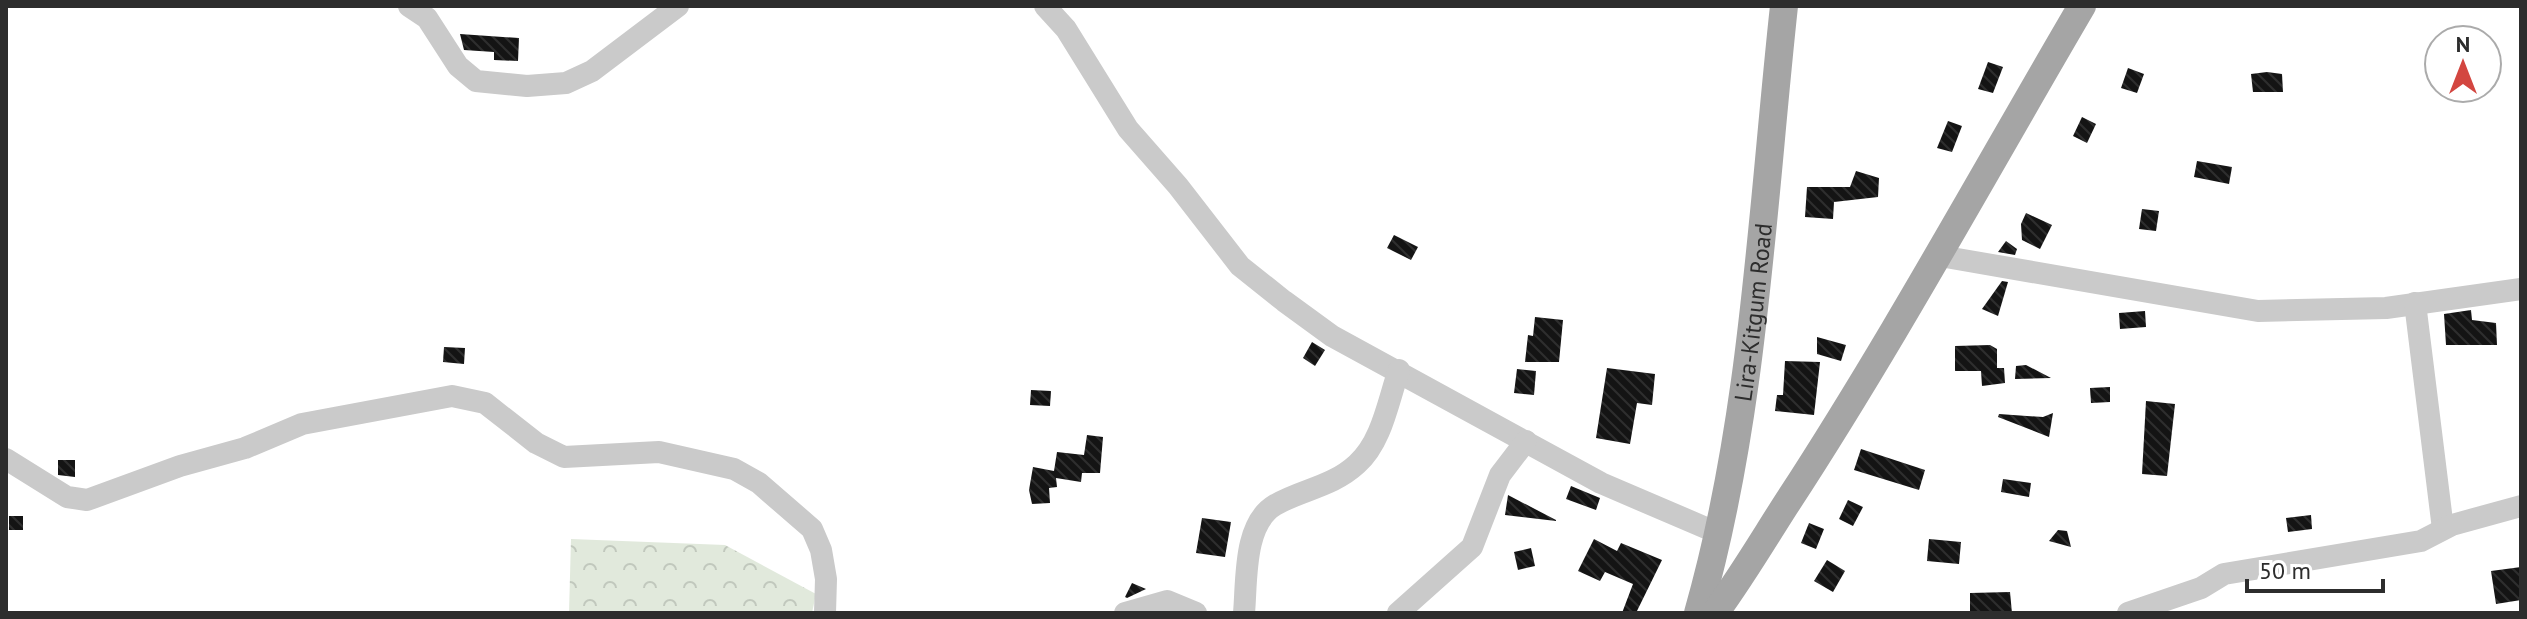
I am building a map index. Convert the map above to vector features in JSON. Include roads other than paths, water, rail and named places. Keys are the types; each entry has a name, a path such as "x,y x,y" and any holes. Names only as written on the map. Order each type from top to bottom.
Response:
{"main road":[{"name":"Lira-Kitgum Road","path":"1713,612 1720,534 1739,427 1784,6"},
{"path":"1713,612 1817,457 1940,256 1961,213 2082,6"}],"street":[{"path":"409,6 427,18 458,66 476,81 527,86 566,83 592,71 663,21 678,6"},
{"path":"1045,6 1066,29 1128,129 1178,186 1240,266 1332,336 1601,483 1720,534"},
{"path":"1940,256 2258,311 2386,308 2521,289"},
{"path":"2415,303 2443,529"},
{"path":"1244,613 1248,558 1257,527 1273,506 1333,483 1359,463 1374,443 1399,370"},
{"path":"6,459 67,497 87,500 180,466 245,448 302,424 452,396 485,403 536,443 564,457 659,452 734,469 759,483 812,529 824,565 825,613"},
{"path":"1398,613 1472,547 1500,475 1526,441"},
{"path":"2128,613 2201,588 2224,574 2421,541 2443,529 2521,506"},
{"path":"1125,613 1167,601 1196,613"}]}
